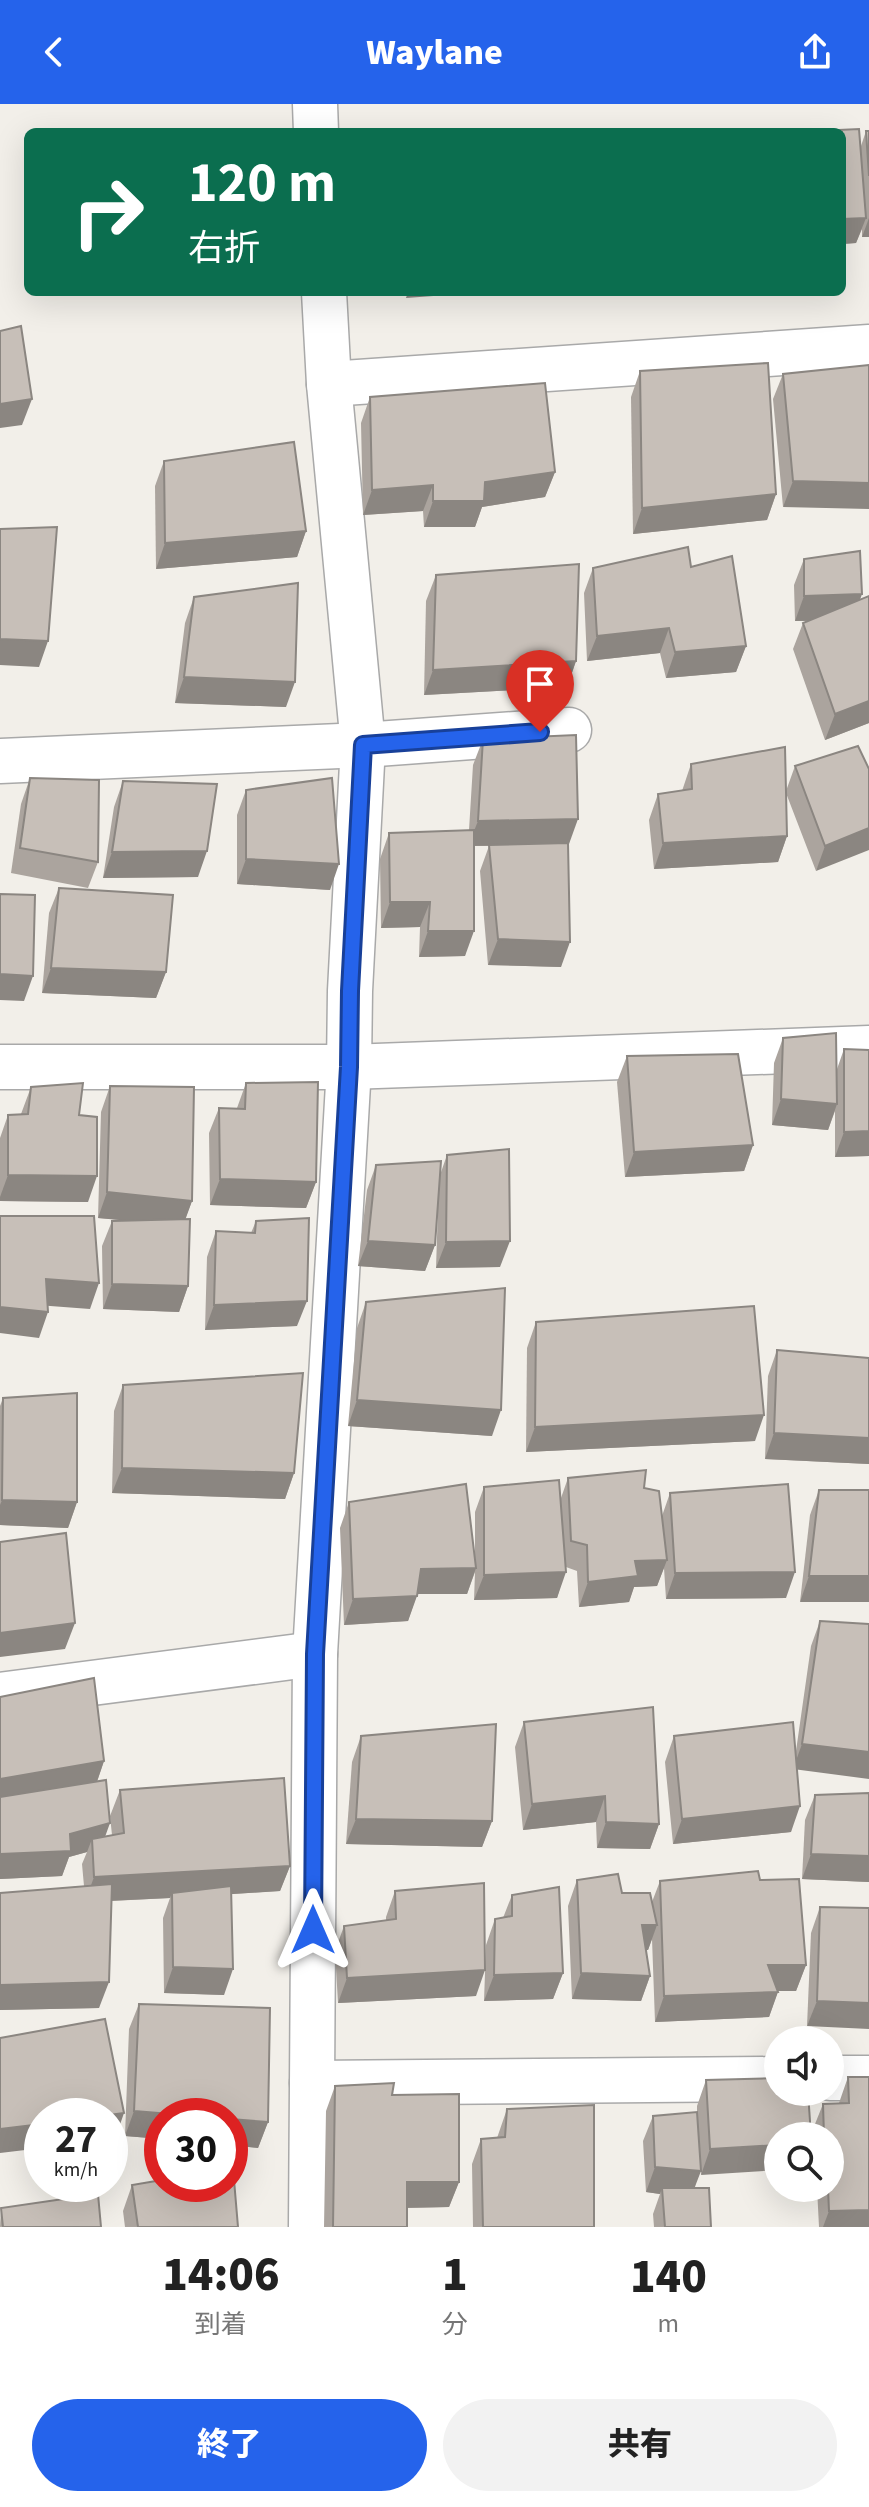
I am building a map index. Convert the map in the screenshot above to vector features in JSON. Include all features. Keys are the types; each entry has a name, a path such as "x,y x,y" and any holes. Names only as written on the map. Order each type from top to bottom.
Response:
{"street":[{"path":"315,104 316,128"},
{"path":"311,2227 315,1654 349,1067 363,745 329,384 324,296"},
{"path":"329,384 869,347"},
{"path":"0,761 363,745 569,730"},
{"path":"0,1067 349,1067 869,1048"},
{"path":"0,1695 315,1654"},
{"path":"844,2078 869,2078"},
{"path":"312,2083 764,2079"}],"building":[{"path":"859,129 866,218 846,219 846,130"},
{"path":"866,131 869,131 869,176"},
{"path":"21,326 32,399 0,404 0,331"},
{"path":"768,363 776,494 642,508 640,371"},
{"path":"869,365 869,483 793,481 783,374"},
{"path":"545,383 555,472 485,482 484,501 433,501 433,485 372,490 370,397"},
{"path":"294,442 306,531 165,543 164,461"},
{"path":"57,527 48,641 0,639 0,529"},
{"path":"688,547 691,567 732,556 746,646 675,652 669,628 597,636 593,568"},
{"path":"860,551 862,594 804,596 804,559"},
{"path":"579,564 576,661 433,670 436,575"},
{"path":"298,583 295,682 184,677 194,597"},
{"path":"869,596 869,701 835,714 803,623"},
{"path":"576,735 578,819 478,821 483,739"},
{"path":"858,746 869,769 869,828 825,846 795,766"},
{"path":"785,747 787,836 663,843 658,794 692,789 691,764"},
{"path":"30,778 99,780 98,862 20,848"},
{"path":"332,778 339,864 246,859 246,790"},
{"path":"123,781 217,784 207,851 112,852"},
{"path":"474,830 474,931 428,931 430,902 390,902 389,833"},
{"path":"568,843 570,942 498,939 489,845"},
{"path":"59,888 173,895 166,972 51,968"},
{"path":"0,894 35,895 33,976 0,974"},
{"path":"836,1033 837,1104 781,1099 783,1038"},
{"path":"844,1049 869,1050 869,1131 844,1132"},
{"path":"738,1054 753,1145 634,1152 627,1056"},
{"path":"318,1082 316,1182 220,1179 219,1108 245,1109 246,1083"},
{"path":"83,1083 79,1115 97,1117 97,1176 8,1175 8,1115 28,1114 31,1087"},
{"path":"110,1086 194,1087 192,1201 107,1192"},
{"path":"509,1149 510,1241 446,1242 447,1155"},
{"path":"441,1161 435,1245 368,1241 376,1165"},
{"path":"0,1216 94,1216 99,1283 46,1279 48,1312 0,1307"},
{"path":"309,1218 307,1301 214,1305 216,1231 255,1233 256,1221"},
{"path":"190,1219 188,1286 112,1284 112,1221"},
{"path":"505,1288 501,1410 357,1400 366,1302"},
{"path":"754,1306 764,1415 535,1427 536,1322"},
{"path":"777,1350 869,1358 869,1438 774,1433"},
{"path":"303,1373 294,1473 122,1468 123,1385"},
{"path":"77,1393 77,1502 2,1500 3,1398"},
{"path":"646,1470 644,1488 659,1491 667,1560 635,1561 638,1576 588,1582 587,1545 571,1541 568,1478"},
{"path":"559,1480 566,1572 484,1575 484,1487"},
{"path":"466,1484 476,1568 421,1569 417,1596 353,1599 349,1502"},
{"path":"788,1484 795,1572 675,1573 670,1493"},
{"path":"819,1490 869,1490 869,1576 809,1576"},
{"path":"66,1533 75,1623 0,1633 0,1542"},
{"path":"820,1621 869,1624 869,1752 802,1744"},
{"path":"94,1678 104,1761 0,1779 0,1697"},
{"path":"653,1707 659,1824 606,1822 605,1796 532,1804 524,1722"},
{"path":"793,1722 800,1806 682,1819 674,1736"},
{"path":"496,1724 492,1821 356,1819 361,1736"},
{"path":"284,1778 290,1866 94,1877 92,1839 124,1833 120,1790"},
{"path":"106,1780 110,1823 70,1834 71,1851 0,1854 0,1797"},
{"path":"869,1793 869,1856 811,1854 815,1795"},
{"path":"758,1871 760,1880 799,1879 806,1965 768,1965 778,1992 664,1996 660,1881"},
{"path":"618,1874 622,1893 650,1893 657,1925 642,1925 650,1976 581,1973 577,1880"},
{"path":"484,1883 485,1970 347,1978 344,1926 396,1919 395,1891"},
{"path":"112,1884 109,1982 0,1985 0,1893"},
{"path":"231,1886 233,1969 173,1967 172,1893"},
{"path":"559,1887 563,1973 494,1975 495,1919 512,1916 512,1895"},
{"path":"820,1907 869,1908 869,2003 817,2001"},
{"path":"139,2004 270,2008 268,2122 248,2120 248,2098 144,2098 144,2112 134,2111"},
{"path":"105,2019 121,2098 24,2098 24,2126 0,2129 0,2038"},
{"path":"848,2077 869,2077 869,2210 829,2211 829,2202 844,2202 844,2122 824,2122 823,2106 844,2106 844,2103 849,2103"},
{"path":"764,2078 764,2106 809,2106 810,2122 764,2122 764,2146 710,2149 706,2080"},
{"path":"394,2083 392,2095 459,2094 459,2182 407,2182 407,2227 333,2227 335,2086"},
{"path":"594,2105 594,2227 483,2227 481,2139 505,2137 507,2109"},
{"path":"697,2112 701,2171 655,2167 653,2116"},
{"path":"144,2183 144,2202 236,2202 238,2227 138,2227 132,2185"},
{"path":"662,2188 709,2188 711,2227 665,2227"},
{"path":"43,2202 99,2202 101,2227 3,2227 1,2208"}],"route":[{"path":"313,1930 315,1654 349,1067 363,745 540,732"}]}
